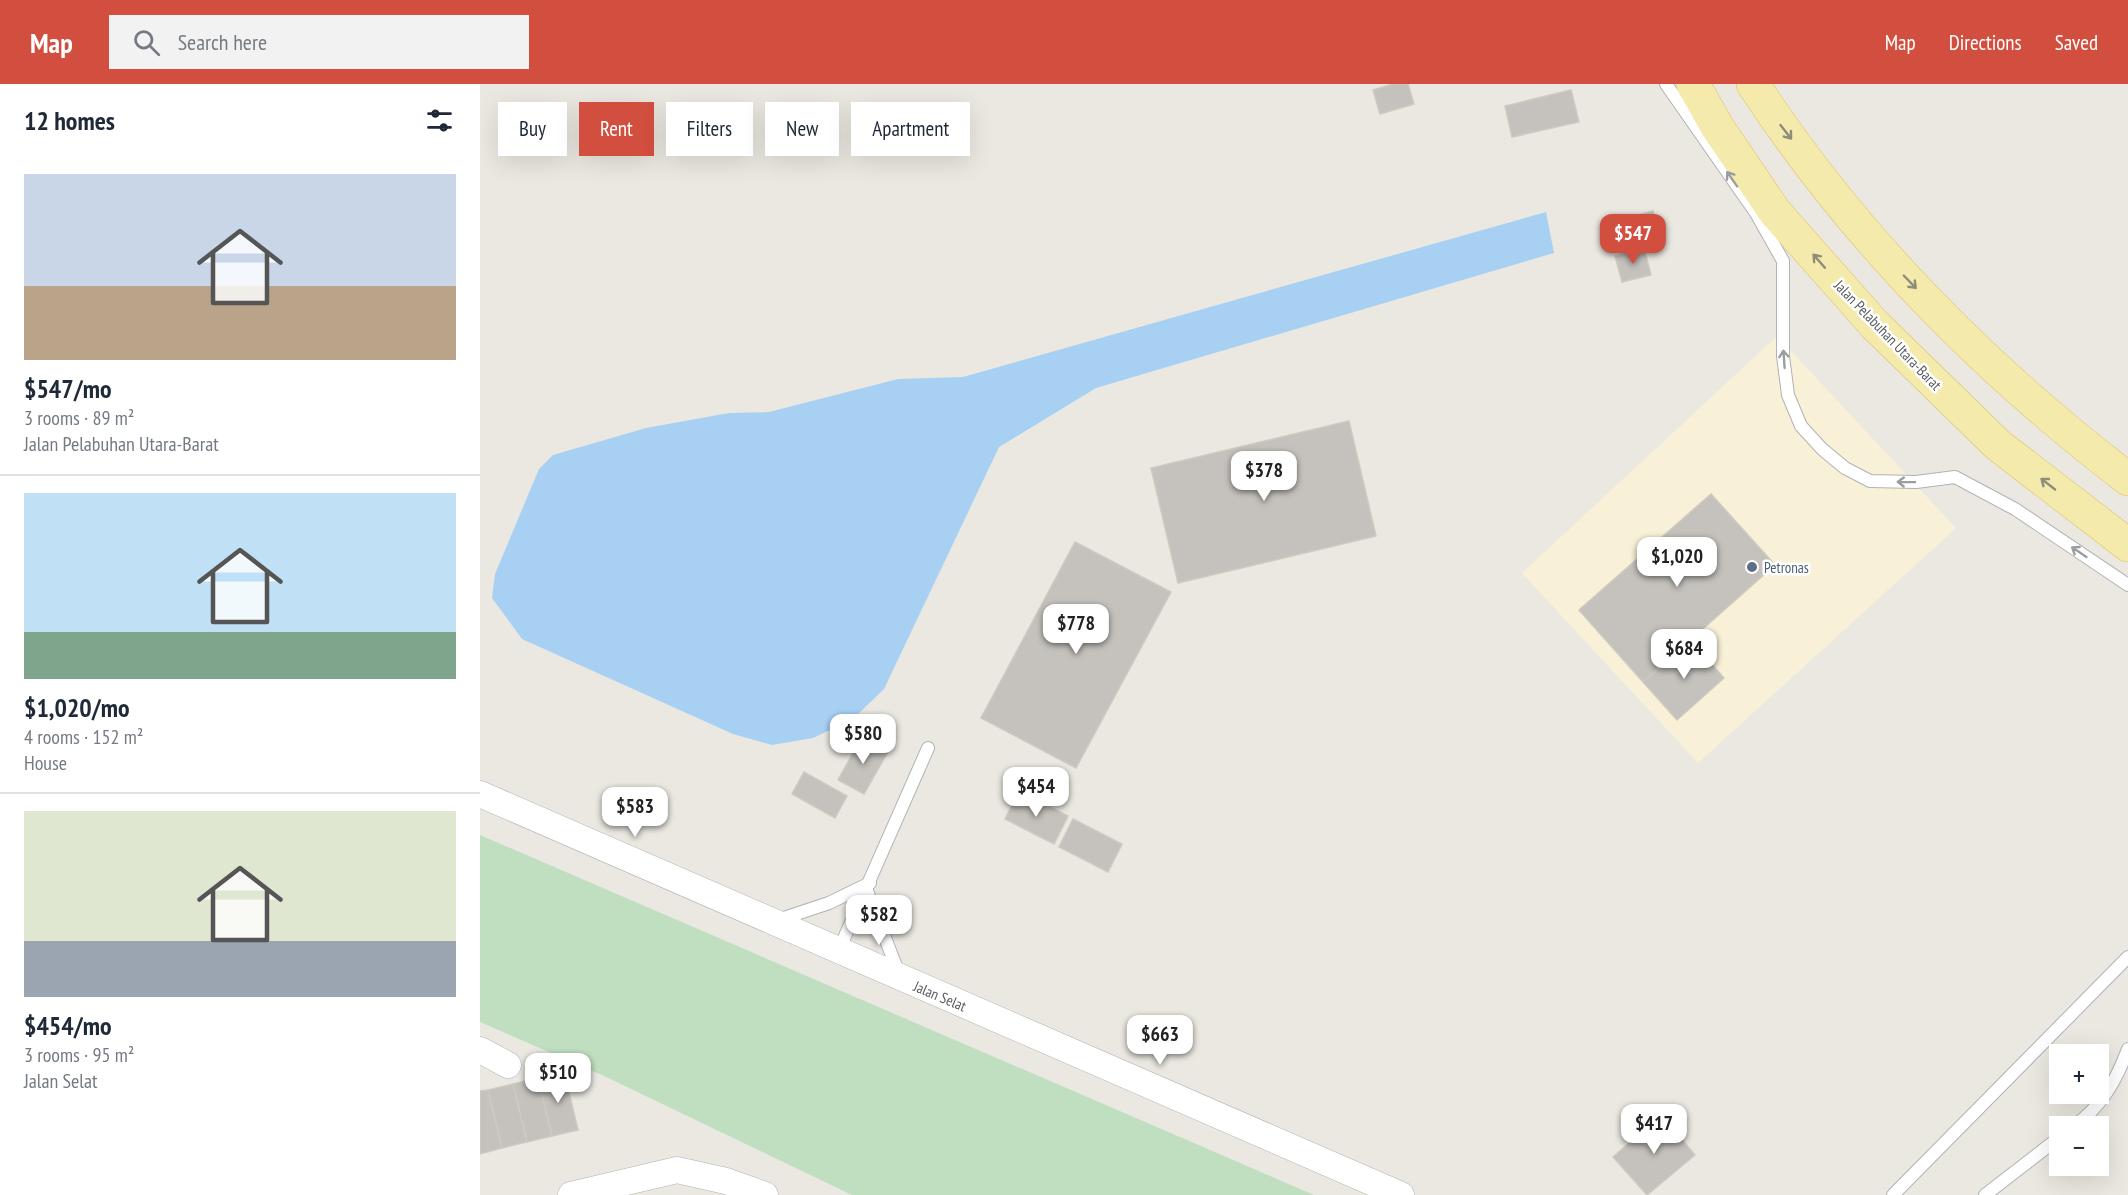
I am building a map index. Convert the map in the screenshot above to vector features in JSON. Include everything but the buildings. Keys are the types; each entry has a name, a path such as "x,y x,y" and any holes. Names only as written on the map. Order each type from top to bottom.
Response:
{"main road":[{"name":"Jalan Pelabuhan Utara-Barat","path":"1693,84 1718,128 1775,212 1874,324 1998,445 2128,545"},
{"path":"1753,84 1780,124 1881,253 1990,366 2067,433 2128,479"}],"street":[{"name":"Jalan Selat","path":"480,794 838,952 1401,1195"},
{"path":"480,1050 508,1065"},
{"path":"572,1195 677,1170 728,1188 765,1195"}],"lane":[{"path":"1666,84 1756,213 1783,261 1783,356 1788,395 1802,426 1822,449 1845,468 1870,481 1916,482 1955,477 2015,509 2128,585"},
{"path":"838,952 928,748"},
{"path":"771,922 829,903 868,887"},
{"path":"868,887 901,979"},
{"path":"1893,1195 2128,957"},
{"path":"2088,1116 2094,1112 2121,1067 2128,1049"},
{"path":"1984,1195 2049,1145"}],"shaded area":[{"path":"1777,336 1956,528 1698,763 1522,573"}],"green space":[{"path":"480,835 1314,1195 852,1195 604,1076 480,1022"}],"water":[{"path":"1546,212 1554,253 1096,388 999,447 884,689 853,719 813,738 772,745 733,734 522,639 492,598 495,574 539,469 553,455 646,428 729,413 769,412 898,379 963,377"}],"place":[{"name":"Petronas","path":"1752,567"}]}
